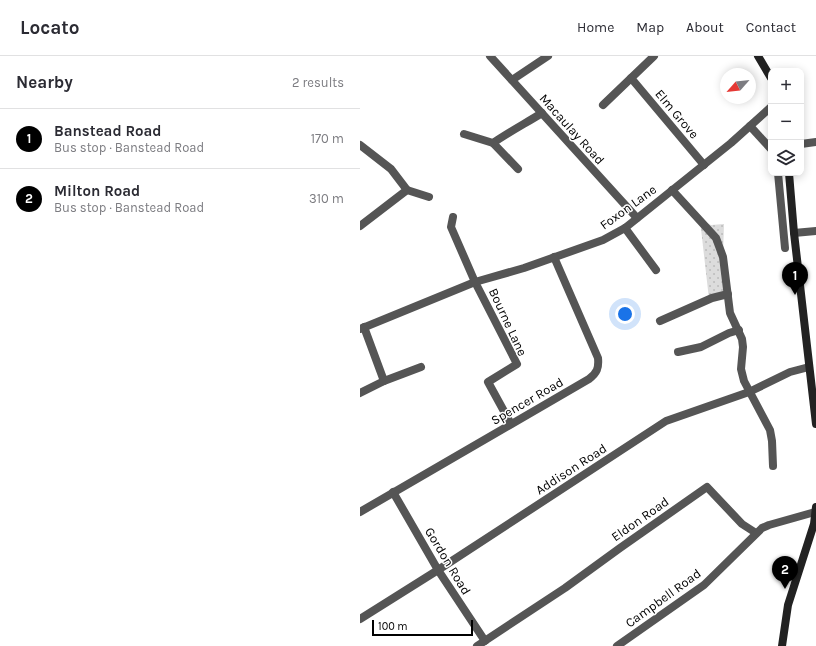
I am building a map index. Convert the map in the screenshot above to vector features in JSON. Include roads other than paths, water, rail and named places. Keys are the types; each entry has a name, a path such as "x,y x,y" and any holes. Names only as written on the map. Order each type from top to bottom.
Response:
{"main road":[{"path":"758,56 768,73"},
{"path":"790,176 794,232 816,424"},
{"path":"780,645 788,605 814,524 816,509"}],"street":[{"name":"Macaulay Road","path":"490,56 637,218"},
{"path":"512,80 548,56"},
{"path":"603,105 654,56"},
{"name":"Elm Grove","path":"631,78 704,165"},
{"name":"Foxon Lane","path":"362,328 475,282 524,268 603,240 624,228 637,218 704,165 768,110"},
{"path":"493,143 515,128 542,113"},
{"path":"750,126 768,146"},
{"path":"464,134 493,143 518,169"},
{"path":"804,144 816,142"},
{"path":"360,145 391,169 407,190 429,197"},
{"path":"778,176 785,248"},
{"path":"360,226 407,190"},
{"path":"672,190 716,238 723,257 730,313 742,339 743,347 741,369 749,392 770,430 773,466"},
{"path":"453,217 451,227 475,282"},
{"path":"624,228 656,270"},
{"path":"794,232 816,231"},
{"name":"Spencer Road","path":"360,512 596,374 598,368 598,358 554,258"},
{"name":"Bourne Lane","path":"475,282 517,364 488,382 511,424"},
{"path":"660,321 712,298 728,294"},
{"path":"362,328 384,381"},
{"path":"678,352 702,347 729,333 739,330"},
{"path":"360,393 384,381 421,367"},
{"name":"Addison Road","path":"360,619 438,570 666,421 749,392 790,372 809,367"},
{"name":"Eldon Road","path":"477,646 565,588 707,487 742,524 756,533"},
{"name":"Gordon Road","path":"393,492 438,570 485,641"},
{"path":"756,533 769,525 816,509"},
{"name":"Campbell Road","path":"617,646 704,585 756,533"}],"place":[{"name":"Banstead Road","path":"795,295"},
{"name":"Milton Road","path":"785,589"}]}
